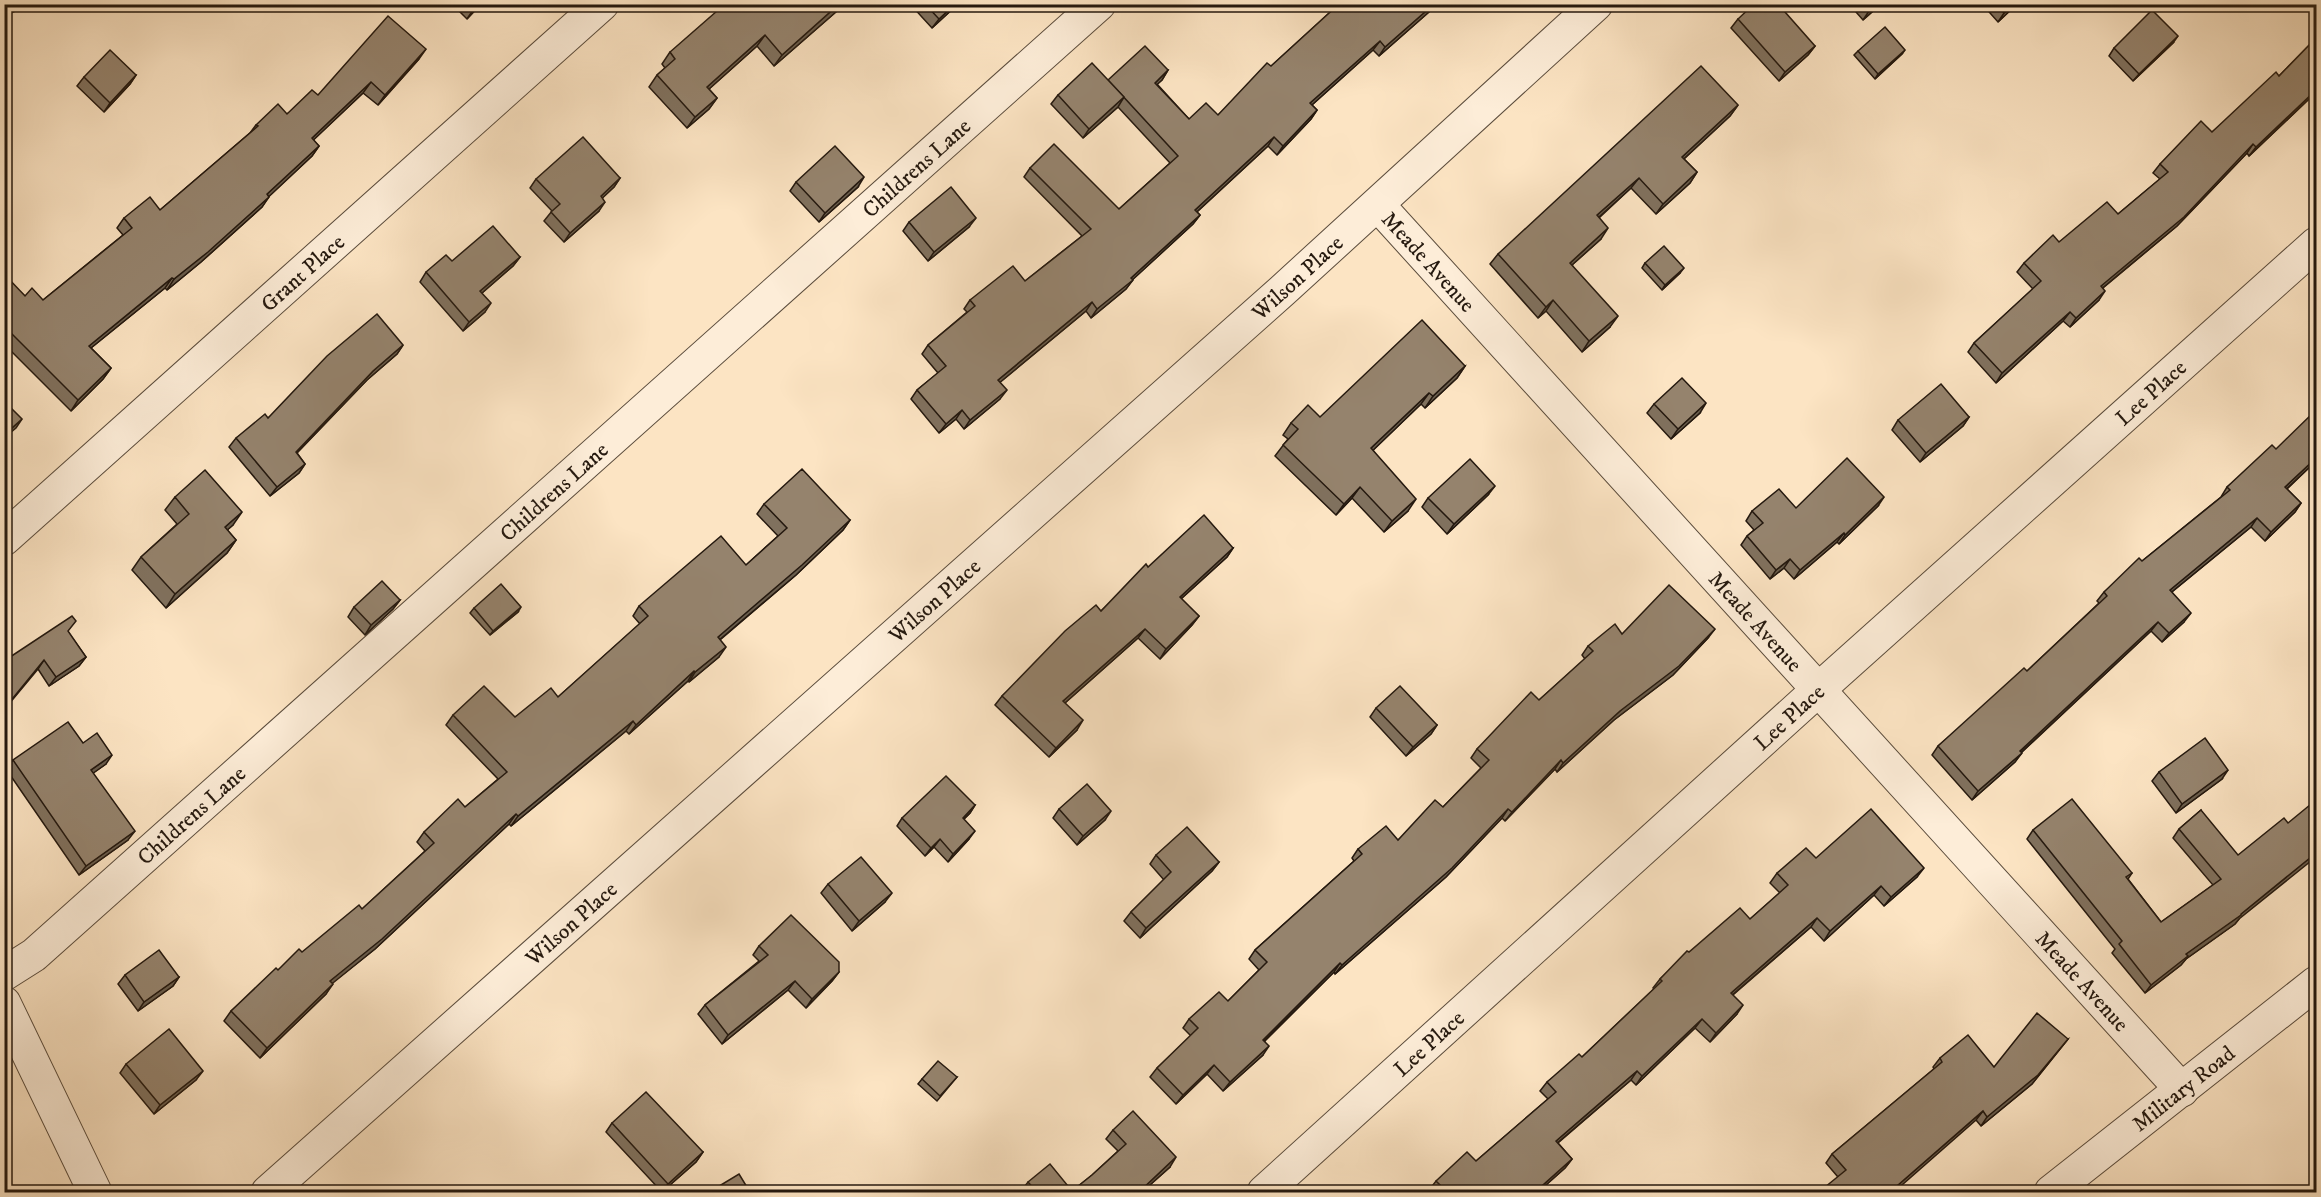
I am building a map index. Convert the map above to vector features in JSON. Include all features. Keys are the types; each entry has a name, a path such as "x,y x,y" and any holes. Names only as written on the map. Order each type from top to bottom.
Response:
{"street":[{"name":"Grant Place","path":"4,539 602,4"},
{"name":"Childrens Lane","path":"4,974 34,955 1099,4"},
{"name":"Wilson Place","path":"268,1192 1378,205 1596,4"},
{"name":"Meade Avenue","path":"1378,205 2182,1090"},
{"name":"Lee Place","path":"1264,1192 1818,690 2316,244"},
{"name":"Military Road","path":"2051,1192 2316,983"},
{"path":"4,1003 95,1192"}],"building":[{"path":"468,4 478,4 473,10"},
{"path":"725,4 839,4 782,55 765,35 707,87 717,98 695,117 657,75 675,59 670,52"},
{"path":"925,4 955,4 939,19"},
{"path":"1339,4 1434,4 1385,47 1380,41 1310,103 1317,110 1283,146 1274,137 1195,210 1200,215 1131,278 1133,280 1097,309 1092,302 998,380 1007,390 970,420 962,410 946,424 917,390 946,366 928,345 975,306 970,300 1013,266 1025,281 1091,229 1030,168 1054,144 1119,209 1178,156 1108,80 1145,46 1168,70 1155,83 1189,119 1206,103 1218,115 1267,63 1271,66"},
{"path":"1754,4 1778,4 1815,46 1785,72 1738,19"},
{"path":"1864,4 1877,4 1869,11"},
{"path":"1996,4 2014,4 2004,13"},
{"path":"2152,10 2178,36 2139,74 2114,48"},
{"path":"388,16 426,49 385,95 371,82 312,138 319,146 267,194 269,197 208,252 174,279 172,278 89,346 111,368 78,400 4,326 4,277 6,276 25,296 32,288 43,300 132,228 124,218 150,197 160,210 258,126 256,125 278,104 287,114 312,90 318,95"},
{"path":"1885,27 1905,50 1878,74 1858,51"},
{"path":"2316,38 2316,90 2256,147 2253,144 2184,217 2101,286 2105,291 2076,318 2070,312 2002,373 1974,343 2041,281 2024,263 2053,235 2059,242 2107,202 2118,214 2168,172 2160,164 2201,121 2212,132 2276,72 2279,76"},
{"path":"110,50 136,75 110,103 84,77"},
{"path":"1092,63 1124,97 1089,129 1058,95"},
{"path":"1701,66 1738,105 1682,157 1697,172 1663,204 1639,178 1597,215 1608,228 1570,263 1618,316 1589,341 1553,300 1546,307 1498,254"},
{"path":"583,137 620,178 601,196 605,202 570,233 551,212 560,204 536,179"},
{"path":"835,146 864,177 825,213 796,182"},
{"path":"951,187 976,218 934,252 909,222"},
{"path":"493,226 520,257 480,291 491,303 469,322 426,272 446,255 452,261"},
{"path":"1664,246 1684,268 1665,285 1645,263"},
{"path":"377,314 403,345 373,371 296,452 305,464 277,487 236,438 265,414 268,418 327,356"},
{"path":"1422,320 1465,366 1433,396 1429,393 1371,448 1416,499 1392,521 1360,487 1344,504 1283,445 1298,429 1291,423 1308,405 1320,417"},
{"path":"1682,378 1706,403 1678,429 1654,404"},
{"path":"1941,384 1969,417 1926,453 1898,420"},
{"path":"4,401 22,419 4,435"},
{"path":"2316,410 2316,458 2285,487 2301,503 2271,532 2257,518 2170,590 2191,613 2169,633 2158,622 2020,751 2022,753 1978,791 1938,746 2024,668 2027,671 2107,596 2104,592 2139,558 2142,561 2230,490 2227,487 2272,445 2276,449"},
{"path":"1847,458 1884,497 1845,535 1844,533 1800,570 1790,559 1776,570 1747,536 1763,523 1752,511 1779,489 1796,508"},
{"path":"1470,459 1495,486 1454,524 1428,498"},
{"path":"802,469 850,520 802,565 718,637 726,647 694,671 636,725 633,721 518,816 516,814 382,939 330,981 333,984 267,1048 231,1011 299,949 302,952 359,905 362,909 434,843 424,832 458,799 465,807 507,772 453,715 484,686 515,717 551,688 558,697 648,616 639,606 721,536 746,565 787,528 764,504"},
{"path":"205,470 242,512 225,527 236,540 175,594 141,557 189,514 175,497"},
{"path":"1204,515 1233,548 1180,597 1199,616 1166,649 1145,629 1063,701 1083,720 1056,748 1002,696 1065,631 1096,605 1101,611 1146,564 1148,567"},
{"path":"382,581 400,600 371,625 354,607"},
{"path":"501,584 521,607 493,631 474,608"},
{"path":"1669,585 1715,629 1679,666 1620,711 1563,763 1561,760 1512,812 1508,809 1452,868 1342,965 1340,963 1263,1040 1269,1046 1230,1082 1214,1065 1183,1095 1157,1068 1198,1028 1189,1019 1219,992 1228,1001 1267,962 1255,950 1362,854 1358,849 1386,826 1398,840 1435,800 1443,807 1489,760 1477,749 1531,692 1539,700 1593,651 1588,646 1615,624 1622,634"},
{"path":"72,616 76,621 68,631 86,657 56,677 44,660 4,709 4,661"},
{"path":"1400,686 1437,725 1413,747 1376,708"},
{"path":"68,722 83,743 97,733 112,755 91,770 135,831 86,866 13,760"},
{"path":"2205,738 2228,770 2182,804 2159,772"},
{"path":"946,776 975,805 963,818 975,831 953,854 940,839 931,848 902,818"},
{"path":"1087,784 1111,811 1083,836 1059,809"},
{"path":"2072,799 2132,873 2126,877 2161,922 2221,879 2179,829 2201,810 2238,855 2284,818 2288,823 2316,800 2316,853 2241,915 2186,954 2188,956 2151,985 2119,944 2122,941 2033,830"},
{"path":"1871,809 1924,868 1891,897 1881,886 1830,931 1817,918 1731,993 1743,1005 1716,1033 1702,1019 1642,1076 1637,1071 1556,1141 1572,1159 1535,1192 1435,1192 1442,1187 1436,1181 1467,1152 1476,1161 1556,1092 1547,1082 1579,1054 1582,1057 1662,981 1660,979 1687,951 1689,952 1740,908 1750,919 1788,885 1777,873 1806,848 1816,858"},
{"path":"1187,827 1219,862 1146,928 1131,912 1171,872 1156,855"},
{"path":"861,857 892,893 859,921 828,884"},
{"path":"791,915 839,962 839,972 812,999 795,981 728,1035 705,1005 768,955 759,946"},
{"path":"159,950 179,977 144,1002 125,975"},
{"path":"2037,1013 2068,1039 2038,1075 1987,1117 1983,1111 1890,1192 1819,1192 1846,1170 1832,1154 1942,1062 1940,1058 1968,1035 1994,1067"},
{"path":"169,1029 203,1071 160,1105 126,1064"},
{"path":"938,1061 957,1077 940,1096 922,1079"},
{"path":"646,1092 703,1152 668,1184 612,1123"},
{"path":"1133,1111 1176,1157 1139,1192 1037,1192 1028,1182 1050,1164 1072,1191 1126,1144 1113,1130"},
{"path":"4,1172 14,1192 4,1192"},
{"path":"739,1174 750,1192 711,1191"},
{"path":"541,1187 545,1192 535,1192"}]}
